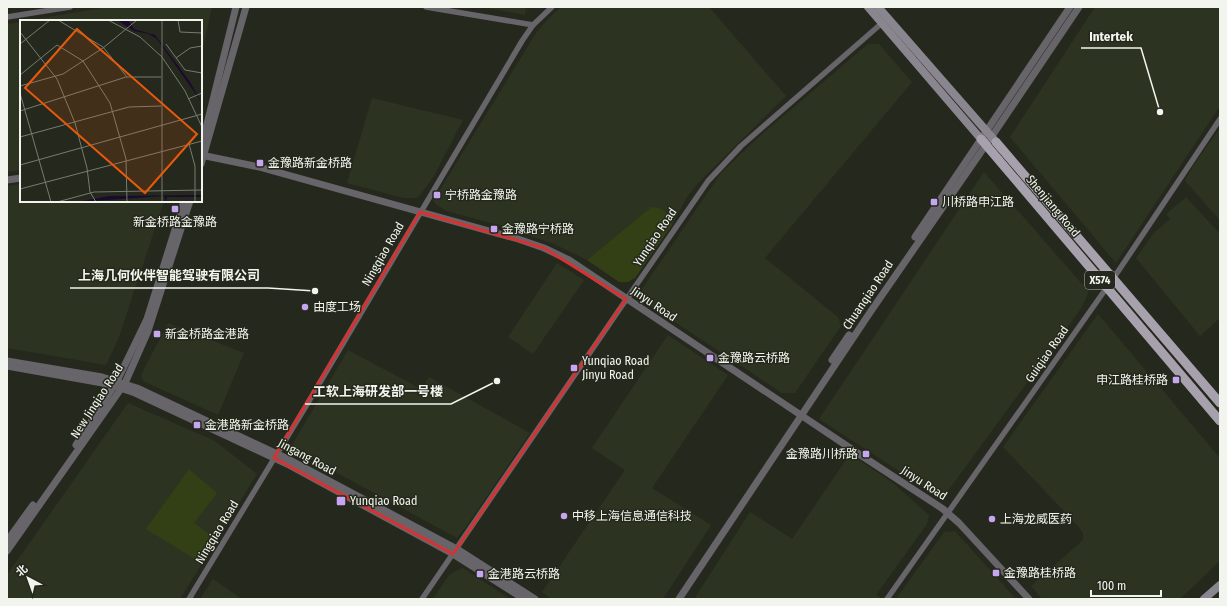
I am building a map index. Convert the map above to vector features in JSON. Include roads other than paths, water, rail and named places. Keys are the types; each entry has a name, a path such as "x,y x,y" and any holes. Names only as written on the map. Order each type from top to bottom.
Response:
{"main road":[{"name":"Shenjiang Road","path":"868,7 1220,421"},
{"name":"Shenjiang Road","path":"878,7 992,136 1220,403"},
{"path":"1204,599 1220,585"}],"street":[{"path":"7,17 70,7"},
{"path":"202,152 236,7"},
{"path":"202,152 246,7"},
{"path":"426,7 533,25"},
{"name":"Ningqiao Road","path":"189,599 309,402 522,41 533,25 552,7"},
{"name":"Chuanqiao Road","path":"992,136 1070,7"},
{"name":"Chuanqiao Road","path":"674,599 984,142 992,136 1079,7"},
{"name":"Yunqiao Road","path":"422,599 699,193 722,165 741,146 882,24"},
{"name":"Guiqiao Road","path":"887,599 1113,278 1220,119"},
{"name":"Jinyu Road","path":"202,152 518,238 569,260 862,456 937,504 959,523 1029,599"},
{"path":"7,180 20,178"},
{"name":"New Jinqiao Road","path":"7,541 65,463 116,383 147,319 184,202"},
{"name":"New Jinqiao Road","path":"7,551 123,385 148,331 190,202"},
{"name":"Jingang Road","path":"7,361 123,385 276,456 455,551 535,599"},
{"name":"Jingang Road","path":"7,366 116,383"},
{"name":"Chuanqiao Road","path":"680,599 799,413"},
{"name":"Jingang Road","path":"455,551 524,599"}],"place":[{"name":"Intertek","path":"1160,112"},
{"name":"金豫路新金桥路","path":"260,163"},
{"name":"宁桥路金豫路","path":"437,195"},
{"name":"川桥路申江路","path":"934,202"},
{"name":"新金桥路金豫路","path":"175,209"},
{"name":"金豫路宁桥路","path":"494,229"},
{"name":"上海几何伙伴智能驾驶有限公司","path":"315,291"},
{"name":"由度工场","path":"305,307"},
{"name":"新金桥路金港路","path":"157,334"},
{"name":"金豫路云桥路","path":"710,358"},
{"name":"Yunqiao Road Jinyu Road","path":"574,368"},
{"name":"申江路桂桥路","path":"1176,380"},
{"name":"工软上海研发部一号楼","path":"497,381"},
{"name":"金港路新金桥路","path":"197,425"},
{"name":"金豫路川桥路","path":"866,454"},
{"name":"Yunqiao Road","path":"341,501"},
{"name":"中移上海信息通信科技","path":"564,516"},
{"name":"上海龙威医药","path":"992,519"},
{"name":"金豫路桂桥路","path":"996,573"},
{"name":"金港路云桥路","path":"480,574"}]}
